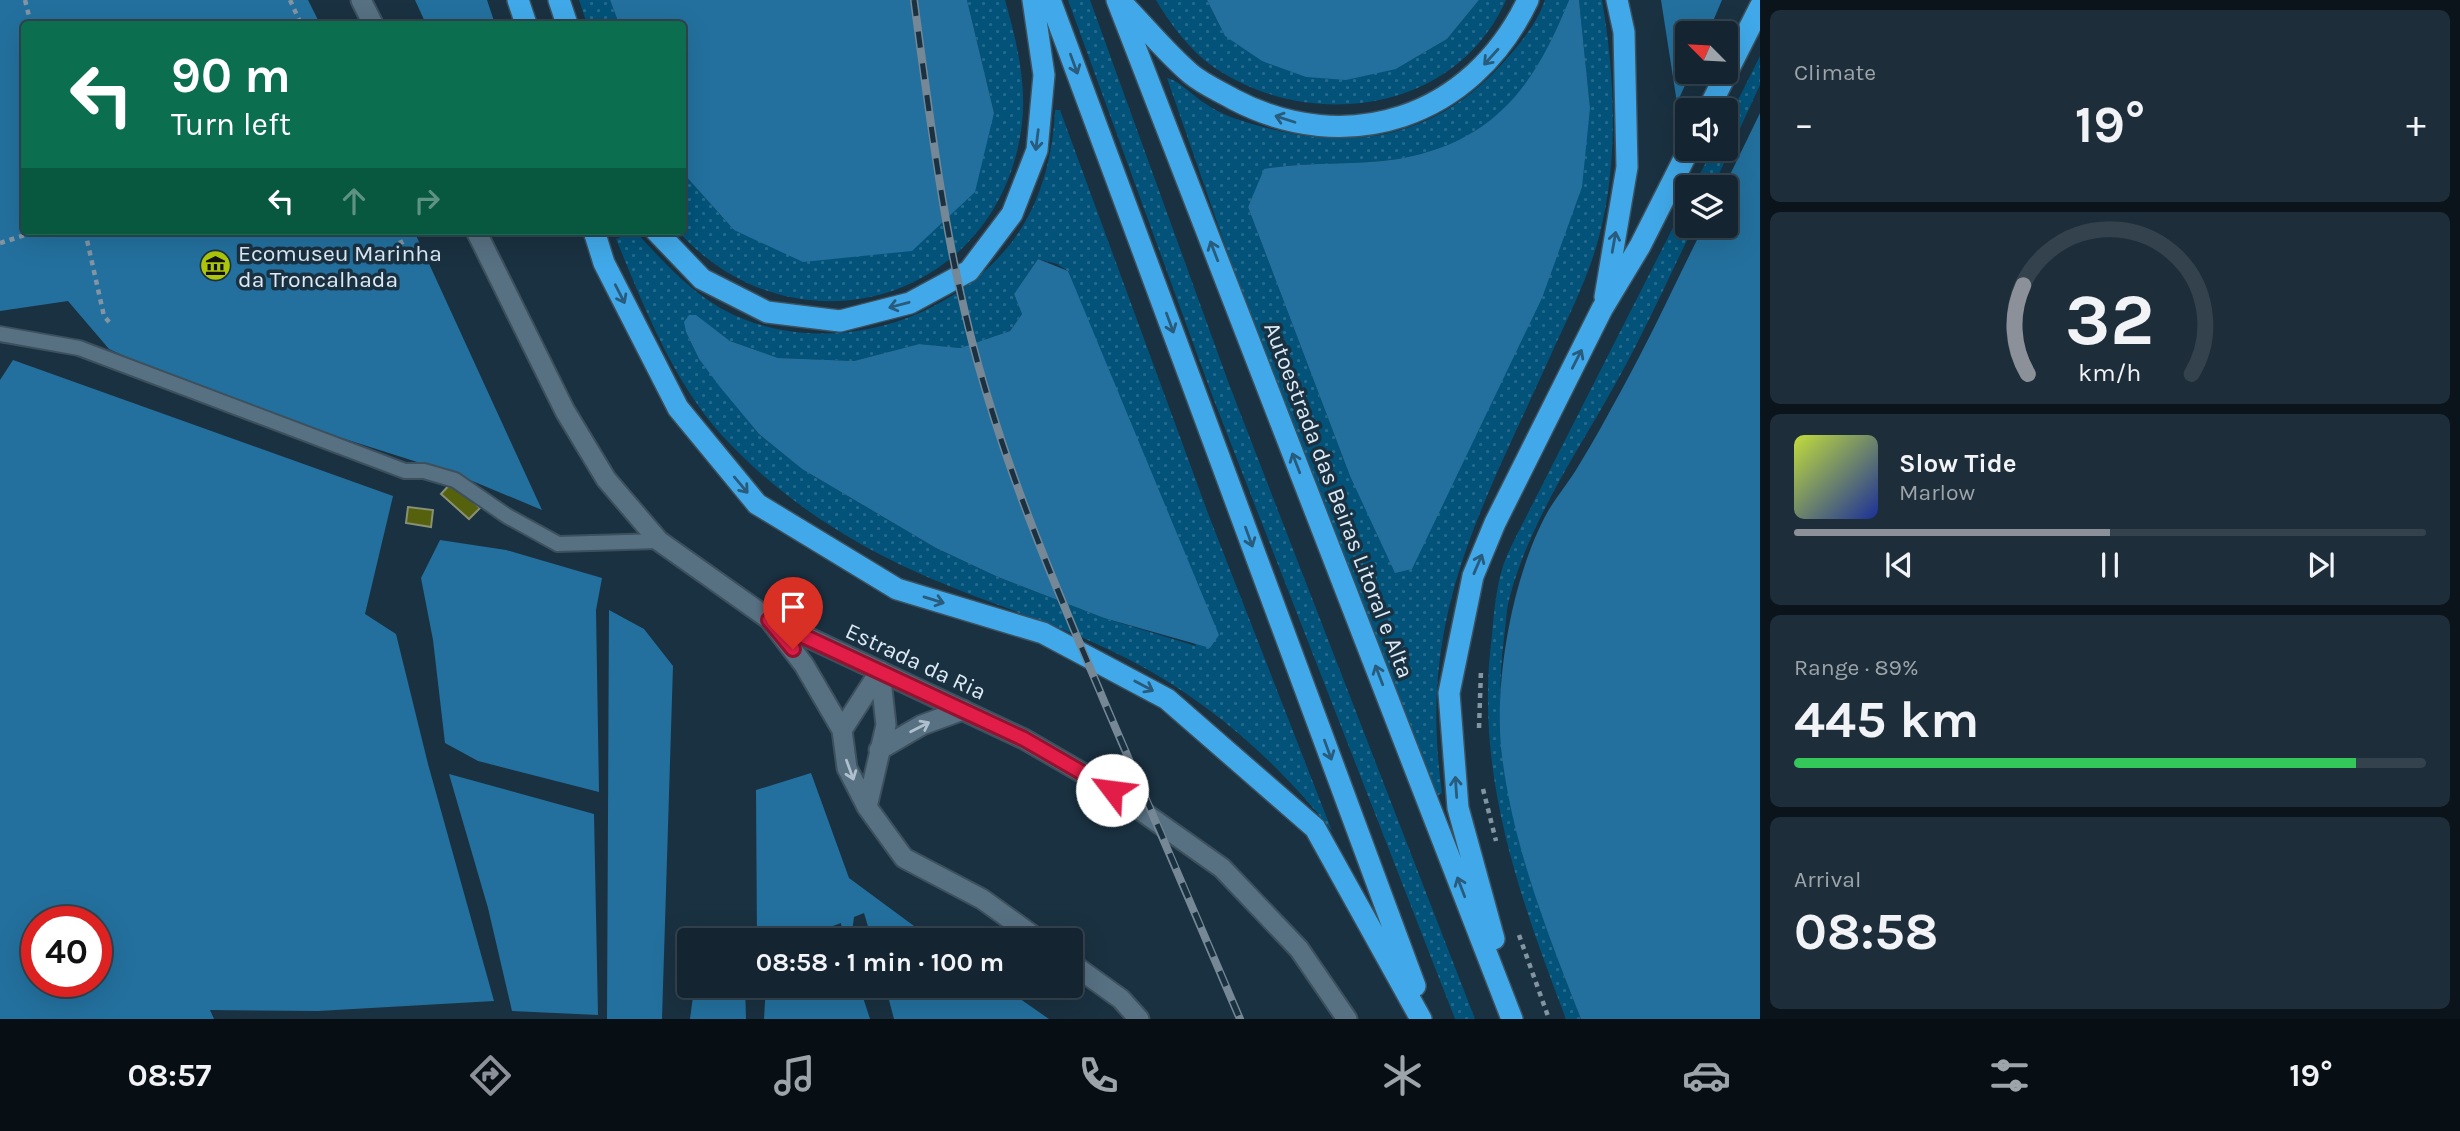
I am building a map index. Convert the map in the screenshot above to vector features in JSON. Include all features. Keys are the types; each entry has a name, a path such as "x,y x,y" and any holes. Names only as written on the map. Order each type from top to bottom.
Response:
{"highway":[{"path":"518,0 525,21"},
{"path":"559,0 567,21"},
{"path":"660,235 702,279 767,312 840,320 909,303 969,271 1012,214 1037,150 1044,75 1033,0"},
{"path":"1050,0 1427,1019"},
{"path":"1118,0 1191,74 1216,89 1252,109 1297,123 1342,129 1387,122 1432,103 1470,79 1496,52 1528,0"},
{"name":"Autoestrada das Beiras Litoral e Alta","path":"1118,0 1514,1019"},
{"path":"1602,309 1627,167 1624,32 1617,0"},
{"path":"1714,98 1760,7"},
{"path":"1514,1019 1458,808 1449,693 1473,576 1495,523 1602,309 1640,246 1683,161"},
{"path":"595,235 604,263 678,408 757,504 897,589 1043,633 1167,699 1315,828 1422,1019"}],"street":[{"path":"361,0 372,21"},
{"name":"Estrada da Ria","path":"478,235 565,411 606,479 659,541 769,620 1024,739 1112,790 1222,868 1299,949 1347,1019"},
{"path":"769,620 804,664 842,730 847,768 867,807 904,858 982,899 1022,928"},
{"path":"842,730 880,671"},
{"path":"867,807 886,725 880,671"},
{"path":"879,750 922,724 963,710"},
{"path":"1083,972 1121,999 1139,1019"}],"lane":[{"path":"0,334 79,348 405,471 424,471 455,480 507,516 558,544 659,541"}],"path":[{"path":"25,0 30,21"},
{"path":"290,0 300,21"},
{"path":"0,243 25,235"},
{"path":"86,235 104,316 110,323"},
{"path":"398,235 408,257"},
{"path":"1479,738 1481,661"},
{"path":"1481,777 1498,853"},
{"path":"1517,929 1549,1019"}],"shaded area":[{"name":"Ecomuseu Marinha da Troncalhada","path":"0,0 308,0 318,21 21,21 21,235 416,235 542,510 458,475 282,419 165,375 109,349 68,301 0,311"},
{"path":"415,0 487,0 494,21 425,21"},
{"path":"579,0 610,0 618,21 586,21"},
{"path":"610,0 967,0 994,113 975,192 912,251 803,262 734,230 686,176 686,21 618,21"},
{"path":"967,0 1005,0 1022,82 1021,131 1003,190 972,238 931,272 883,294 830,301 776,294 724,271 683,235 686,235 686,176 734,230 994,113"},
{"path":"1068,0 1090,0 1229,384 1475,1019 1455,1019 1212,395"},
{"path":"1156,0 1207,0 1225,36 1396,69 1447,39 1479,0 1506,0 1483,38 1453,67 1417,88 1378,100 1336,104 1294,100 1253,88 1215,68 1197,54 1182,37"},
{"path":"1207,0 1479,0 1447,39 1396,69 1346,80 1306,77 1262,61 1225,36"},
{"path":"1545,0 1569,0 1542,59 1526,84 1486,124 1461,139 1432,151 1398,159 1265,169 1248,207 1350,476 1590,108 1579,0 1602,0 1610,58 1613,118 1610,179 1599,237 1583,284 1478,517 1460,567 1438,672 1437,730 1442,793 1437,796 1242,294 1167,78 1223,114 1276,130 1312,137 1379,135 1411,127 1442,112 1472,92 1520,44"},
{"path":"1569,0 1579,0 1590,108 1582,187 1542,298 1412,569 1395,573 1350,476 1248,207 1264,169 1398,159 1432,151 1461,139 1486,124 1526,83 1556,31"},
{"path":"1661,0 1722,0 1713,21 1675,21 1675,84 1686,84 1679,98 1676,98"},
{"path":"1760,56 1760,85 1738,133 1738,100"},
{"path":"1055,110 1060,110 1209,516 1332,831 1264,756 1213,713 1158,676 1104,647 956,589 877,553 825,522 776,486 731,445 694,399 664,348 616,239 626,235 639,235 699,294 729,313 746,320 781,330 816,334 852,332 921,312 953,295 982,274 1007,248 1028,217 1042,183 1051,147","holes":["1038,259 1057,264 1068,271 1196,646 1104,618 998,577 936,548 802,469 759,434 699,359 686,332 695,315 730,341 778,358 854,361 919,344 960,348 1010,331 1022,314 1014,294"]},
{"path":"1760,113 1760,1019 1581,1019 1533,890 1507,790 1502,756 1500,697 1508,632 1524,568 1547,513 1585,456 1621,391 1698,238 1738,238 1738,175 1730,175"},
{"path":"1707,161 1725,161 1719,175 1699,175"},
{"path":"1675,224 1675,238 1688,238 1631,355 1540,518 1518,569 1510,596 1504,638 1500,688 1508,785 1531,880 1581,1019 1566,1019 1517,878 1495,783 1489,735 1488,685 1496,600 1501,574 1511,547"},
{"path":"1038,259 1068,271 1219,635 1210,648 1104,618 998,577 936,548 802,469 759,434 720,387 699,359 684,322 689,315 696,315 730,341 778,358 854,361 919,344 960,348 1010,331 1022,314 1014,294"},
{"path":"13,360 393,496 365,614 396,634 428,764 494,1001 318,1011 210,1010 214,1019 0,1019 0,380"},
{"path":"440,540 506,550 602,578 596,610 599,792 478,761 445,743 433,640 421,578"},
{"path":"609,610 644,629 673,666 662,1019 607,1019"},
{"path":"811,773 849,878 917,928 868,928 864,913 854,917 853,928 842,928 841,923 827,928 757,928 756,790"},
{"path":"449,774 594,814 598,1015 512,1011 488,908"},
{"path":"693,998 745,998 746,1019 690,1019"},
{"path":"765,998 863,998 870,1019 764,1019"},
{"path":"888,998 1019,998 1049,1019 894,1019"}],"building":[{"path":"452,482 480,508 469,519 441,494"},
{"path":"408,507 433,510 431,527 406,523"}],"railway":[{"path":"914,0 952,251 974,349 1000,437 1057,589 1240,1019"}],"place":[{"name":"Ecomuseu Marinha da Troncalhada","path":"215,266"}],"route":[{"path":"793,649 769,620 1024,739 1112,790"}]}
